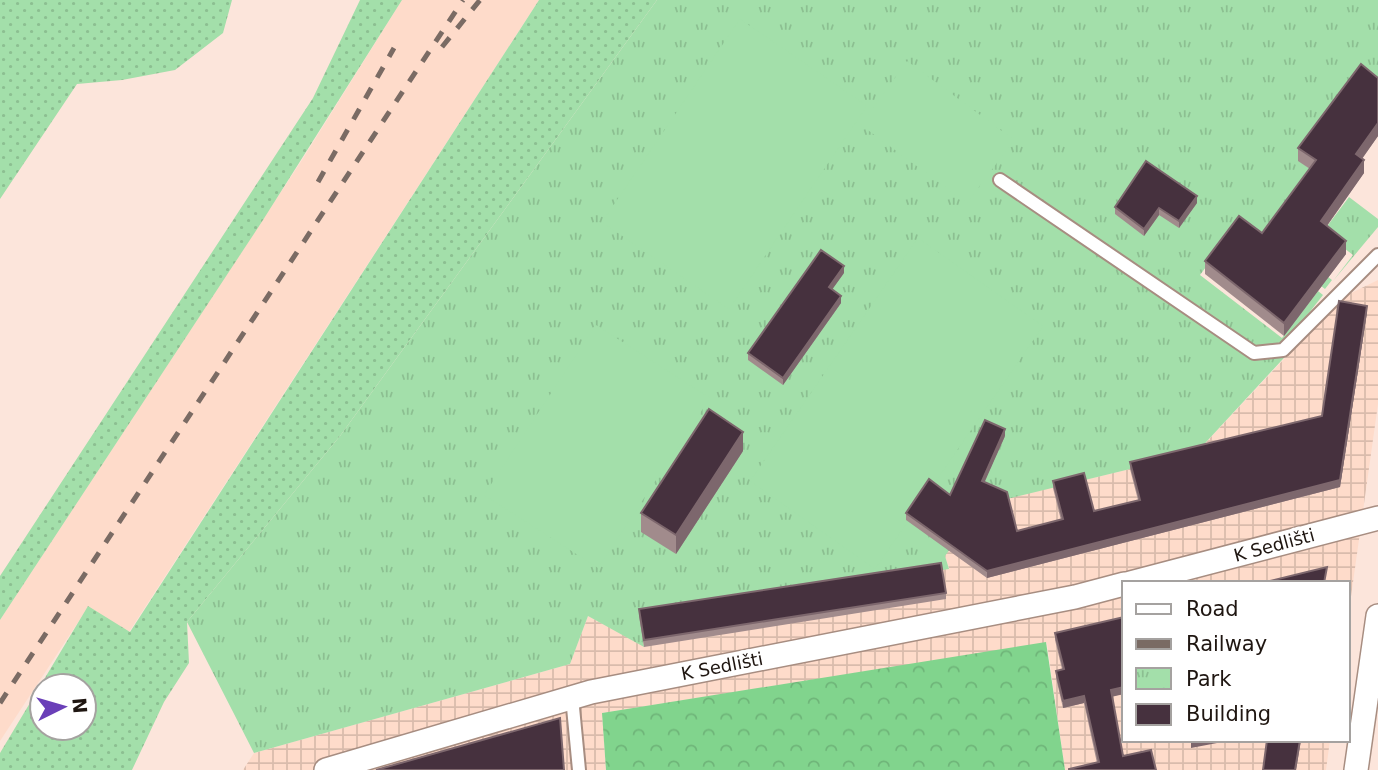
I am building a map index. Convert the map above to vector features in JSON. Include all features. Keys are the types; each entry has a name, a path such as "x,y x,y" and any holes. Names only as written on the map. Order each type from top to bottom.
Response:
{"street":[{"name":"K Sedlišti","path":"1138,581 1378,518"},
{"name":"K Sedlišti","path":"326,770 572,697 1075,597 1122,585"},
{"path":"1356,770 1378,616"}],"lane":[{"path":"1000,180 1254,353 1283,350 1378,255"},
{"path":"572,697 579,770"}],"shaded area":[{"path":"402,0 539,0 129,632 88,607 45,672 28,672 28,698 0,741 0,620 302,160"},
{"path":"1378,280 1378,404 1350,604 1350,581 1122,581 1122,742 1330,742 1326,770 1065,770 1047,643 602,713 606,770 243,770 254,753 570,664 588,616 644,646 639,616 949,568 945,556 966,467 1084,480 1196,453 1341,298"}],"green space":[{"path":"0,0 232,0 223,33 175,70 122,80 77,84 0,199"},
{"path":"360,0 402,0 263,220 0,620 0,576 313,98"},
{"path":"539,0 657,0 340,436 187,622 189,663 164,702 132,770 0,770 0,753 28,706 28,742 98,742 98,672 48,672 88,606 130,632"},
{"path":"657,0 1378,0 1378,90 1298,160 1316,173 1304,257 1349,197 1378,219 1378,227 1333,281 1353,255 1340,245 1319,270 1332,280 1325,289 1238,224 1200,275 1282,338 1318,291 1323,295 1287,341 1294,347 1196,453 1007,499 958,538 945,556 949,569 640,616 644,647 588,616 570,664 254,753 187,622 340,436"},
{"path":"740,19 867,106 729,309 602,222"},
{"path":"907,61 1014,140 967,203 861,125"},
{"path":"918,238 1043,326 875,569 750,481"},
{"path":"596,325 710,398 598,568 484,495"},
{"path":"1046,642 1065,770 606,770 602,713"}],"building":[{"path":"1361,64 1378,78 1378,123 1356,154 1364,160 1321,221 1346,241 1284,323 1205,261 1239,216 1262,233 1316,160 1298,148"},
{"path":"1146,161 1197,196 1179,221 1159,208 1144,229 1115,207"},
{"path":"821,250 844,266 829,287 841,296 783,378 748,353"},
{"path":"1339,301 1367,306 1340,480 987,571 906,513 929,479 950,495 985,420 1005,429 982,481 1007,492 1017,531 1063,519 1053,481 1084,473 1094,511 1140,500 1130,462 1322,416"},
{"path":"709,409 743,432 676,535 641,513"},
{"path":"941,563 946,593 644,640 639,609"},
{"path":"1327,567 1324,581 1270,581"},
{"path":"1122,617 1122,687 1111,690 1123,756 1151,750 1156,770 1069,770 1099,762 1084,696 1063,701 1056,671 1064,669 1055,633"},
{"path":"560,718 564,770 376,770"},
{"path":"1267,742 1300,742 1295,770 1263,770"}],"railway":[{"path":"0,703 463,0"},
{"path":"442,47 480,0"},
{"path":"318,182 394,48"}]}
